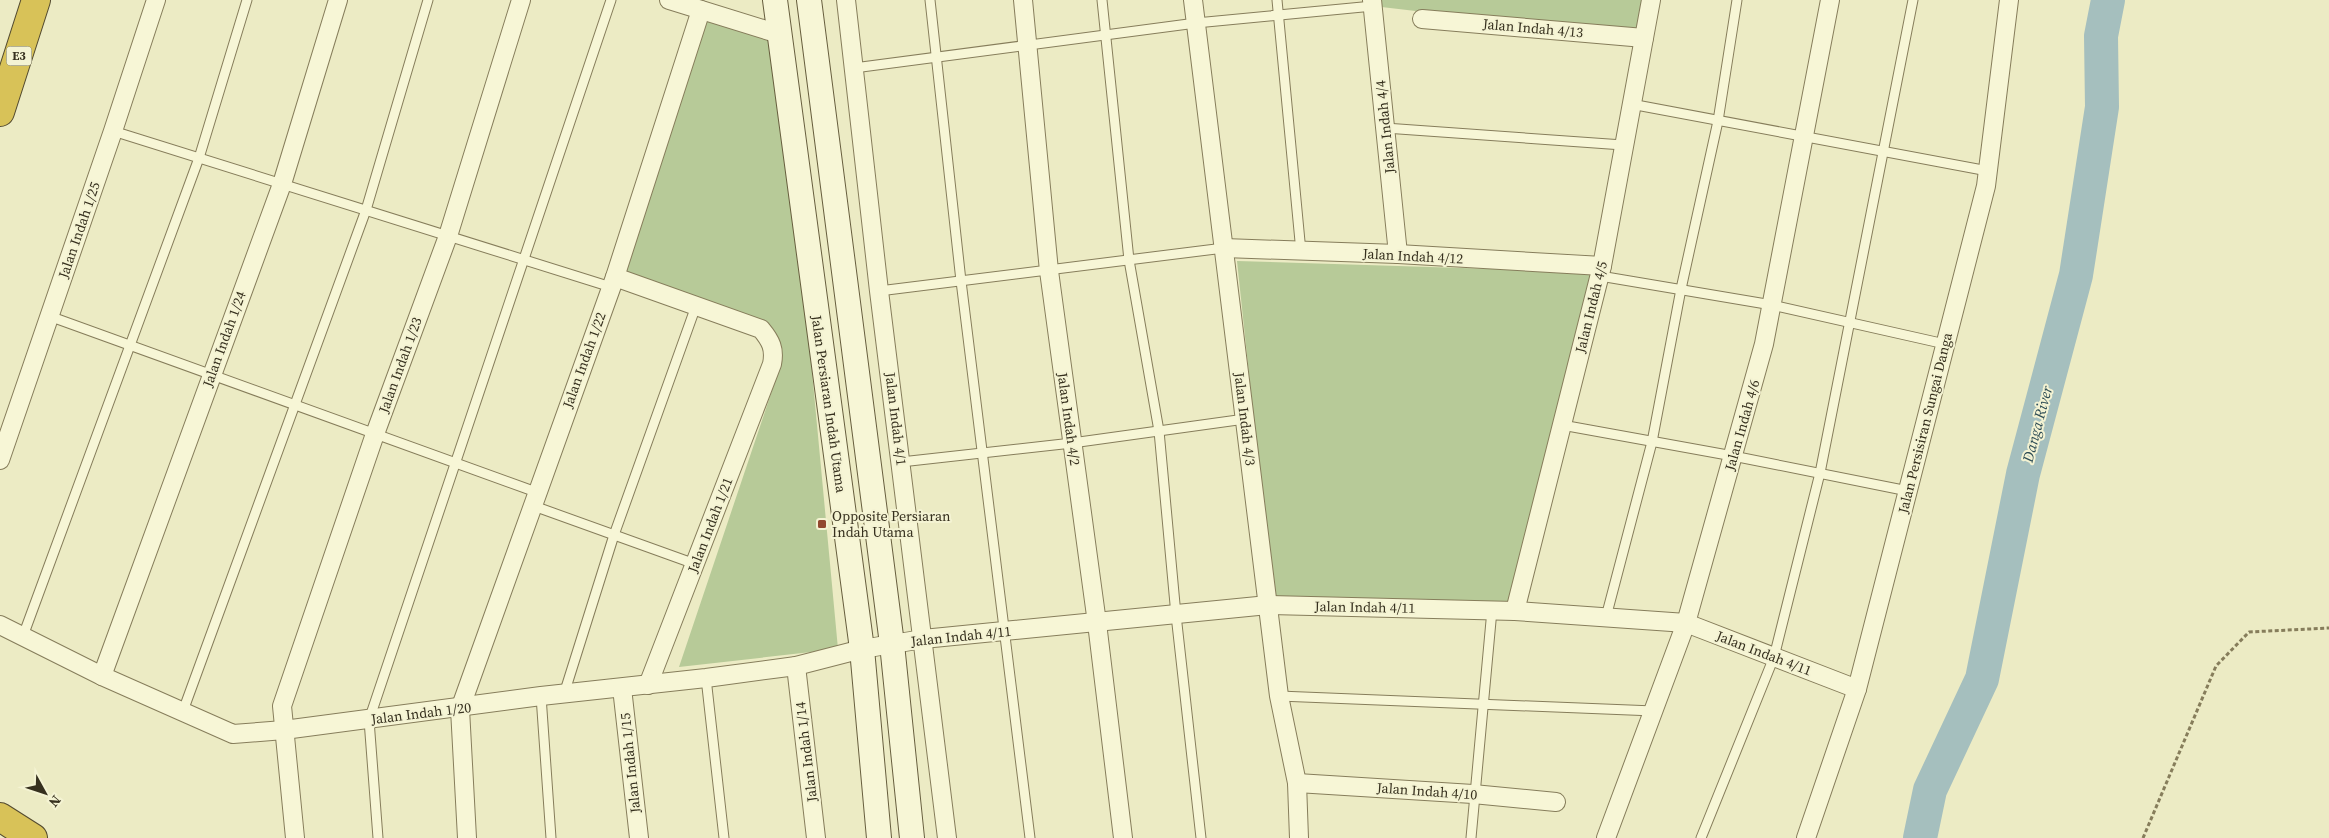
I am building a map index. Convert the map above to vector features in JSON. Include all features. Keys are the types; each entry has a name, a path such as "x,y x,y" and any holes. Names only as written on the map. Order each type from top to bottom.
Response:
{"highway":[{"name":"E3","path":"0,112 36,0"},
{"path":"0,817 33,838"}],"main road":[{"name":"Jalan Persiaran Indah Utama","path":"775,0 862,648 879,838"},
{"path":"809,0 892,644 912,838"}],"street":[{"name":"Jalan Indah 1/25","path":"0,460 113,132 156,0"},
{"name":"Jalan Indah 1/24","path":"102,676 282,184 338,0"},
{"name":"Jalan Indah 1/23","path":"295,838 282,706 375,434 448,236 521,0"},
{"path":"669,0 779,34"},
{"name":"Jalan Indah 4/1","path":"846,0 879,291 947,838"},
{"name":"Jalan Indah 4/2","path":"1023,0 1049,271 1097,623 1123,838"},
{"name":"Jalan Indah 4/3","path":"1193,0 1279,696 1297,783 1299,838"},
{"name":"Jalan Indah 4/5","path":"1515,611 1601,271 1651,0"},
{"name":"Jalan Indah 4/6","path":"1606,838 1686,623 1764,344 1830,0"},
{"name":"Jalan Persisiran Sungai Danga","path":"1806,838 1857,689 1946,344 1988,171 2009,0"},
{"name":"Jalan Indah 4/4","path":"1373,3 1398,254"},
{"name":"Jalan Indah 1/22","path":"460,708 613,282 701,10"},
{"name":"Jalan Indah 4/13","path":"1422,18 1644,38"},
{"name":"Jalan Indah 4/12","path":"1224,248 1398,254 1601,271"},
{"path":"613,282 696,306"},
{"name":"Jalan Indah 1/21","path":"648,685 772,364 774,353 770,341 761,330 696,306"},
{"name":"Jalan Indah 4/11","path":"862,648 923,639 1268,605 1492,610 1686,623 1857,689"},
{"name":"Jalan Indah 1/20","path":"0,625 102,676 233,734 369,720 541,696 648,685 796,666 862,648"},
{"name":"Jalan Indah 1/14","path":"796,666 816,838"},
{"name":"Jalan Indah 1/15","path":"622,688 639,838"},
{"path":"460,708 467,838"},
{"name":"Jalan Indah 4/10","path":"1297,783 1473,794 1556,802"}],"lane":[{"path":"23,636 199,158 247,0"},
{"path":"183,711 366,210 428,0"},
{"path":"378,838 369,720 611,0"},
{"path":"930,0 961,281 984,453 1030,838"},
{"path":"1102,0 1129,260 1159,430 1176,615 1201,838"},
{"path":"1277,0 1301,252"},
{"path":"1606,617 1652,442 1681,289 1718,121 1737,0"},
{"path":"1701,838 1774,657 1820,474 1913,0"},
{"path":"854,68 1196,23 1373,3"},
{"path":"1631,104 1988,171"},
{"path":"1385,128 1623,145"},
{"path":"113,132 524,260 613,282"},
{"path":"879,291 1224,248"},
{"path":"1601,271 1681,289 1772,304 1946,344"},
{"path":"564,694 614,535 696,306"},
{"path":"49,316 455,462 614,535 695,564"},
{"path":"901,462 1072,443 1245,418"},
{"path":"1562,425 1733,456 1908,491"},
{"path":"1471,838 1473,794 1492,610"},
{"path":"706,678 724,838"},
{"path":"541,696 551,838"},
{"path":"1279,696 1654,711"}],"path":[{"path":"2143,838 2216,666 2249,632 2329,628"}],"green space":[{"path":"1373,0 1649,0 1644,38 1373,6"},
{"path":"707,17 775,37 811,361 838,649 679,667 780,367 781,345 766,324 624,272"},
{"path":"1237,261 1595,272 1562,425 1508,604 1273,600"}],"waterway":[{"name":"Danga River","path":"1920,838 1930,790 1982,679 2023,474 2076,275 2102,107 2101,36 2108,0"}],"place":[{"name":"Opposite Persiaran Indah Utama","path":"822,524"}]}
